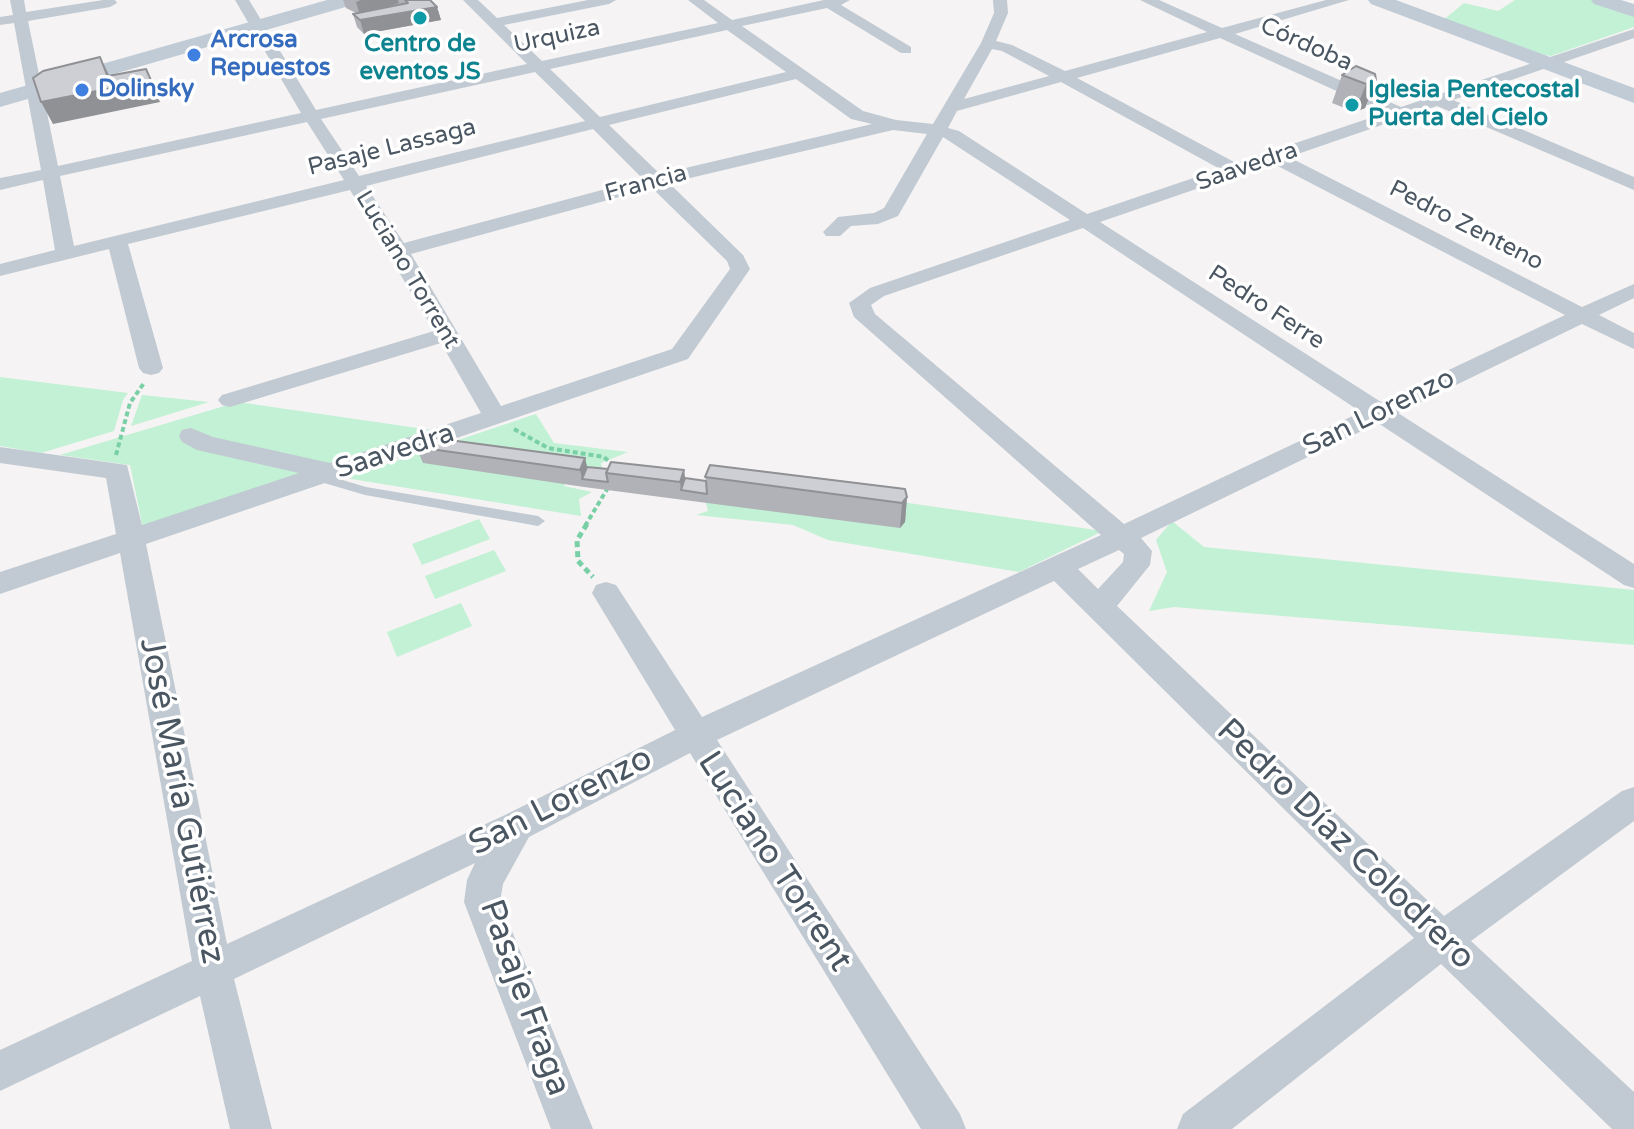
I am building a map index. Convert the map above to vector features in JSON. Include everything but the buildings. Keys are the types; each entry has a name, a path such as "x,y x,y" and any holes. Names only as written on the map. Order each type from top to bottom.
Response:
{"main road":[{"path":"256,23 324,0"},
{"path":"0,100 35,86 349,0"},
{"path":"1378,0 1634,96"},
{"path":"1601,0 1634,11"},
{"path":"0,92 35,86"}],"street":[{"path":"17,0 66,254"},
{"name":"Luciano Torrent","path":"242,0 311,116 399,251 496,418"},
{"path":"470,0 655,181"},
{"path":"494,23 609,0"},
{"name":"Pedro Ferre","path":"695,0 857,115 953,135 1634,578"},
{"path":"833,232 853,218 887,216 988,43 1001,13 1000,0"},
{"name":"Córdoba","path":"1147,0 1402,114"},
{"path":"949,108 1342,0"},
{"path":"836,2 906,50"},
{"name":"Urquiza","path":"0,184 836,2"},
{"path":"0,21 110,3"},
{"name":"Saavedra","path":"1123,535 865,317 860,303 877,292 1634,33"},
{"path":"988,43 1007,48 1064,77 1236,170"},
{"name":"Pasaje Lassaga","path":"0,270 797,74"},
{"path":"1440,101 1634,184"},
{"path":"843,134 851,129 857,115"},
{"name":"Francia","path":"399,251 655,181 843,134 895,125"},
{"name":"Pedro Zenteno","path":"1275,157 1634,342"},
{"name":"Saavedra","path":"0,583 680,354 740,269 736,259 655,181"},
{"path":"117,241 151,368"},
{"name":"San Lorenzo","path":"0,1071 517,826 693,736 1058,567 1634,290"},
{"path":"230,400 446,334"},
{"path":"191,436 206,444 327,474"},
{"path":"0,455 118,471"},
{"name":"José María Gutiérrez","path":"118,471 213,971 251,1129"},
{"path":"1099,607 1136,565 1138,551 1123,535"},
{"name":"Pedro Díaz Colodrero","path":"1058,567 1442,940 1634,1121"},
{"name":"Luciano Torrent","path":"606,593 693,736 945,1129"},
{"path":"1198,1129 1442,940 1634,802"},
{"name":"Pasaje Fraga","path":"517,826 485,880 482,902 572,1129"}],"lane":[{"path":"327,474 379,493 538,521"}],"path":[{"path":"118,471 114,462 130,403 148,378 151,368"},
{"path":"496,418 548,448 604,457 614,464 616,471"},
{"path":"606,593 600,581 588,574 578,561 575,550 577,540 610,483"}],"green space":[{"path":"1515,0 1591,0 1634,14 1634,27 1551,56 1530,53 1442,21 1464,3 1498,11"},
{"path":"0,377 128,393 114,431 41,453 0,446"},
{"path":"142,395 209,402 131,426"},
{"path":"238,402 438,431 143,528 130,465 60,455"},
{"path":"536,414 554,443 628,452 601,463 603,474 572,472 564,486 592,492 579,499 581,516 345,478"},
{"path":"714,475 1103,531 1019,572 828,540 793,525 696,515 708,511 706,503"},
{"path":"479,519 490,539 422,565 412,544"},
{"path":"1172,521 1204,547 1634,590 1634,645 1174,607 1149,611 1167,572 1156,540"},
{"path":"494,550 506,571 435,599 425,576"},
{"path":"461,603 472,626 397,657 387,632"}],"place":[{"name":"Centro de eventos JS","path":"420,18"},
{"name":"Arcrosa Repuestos","path":"194,55"},
{"name":"Dolinsky","path":"82,90"},
{"name":"Iglesia Pentecostal Puerta del Cielo","path":"1352,105"}]}
